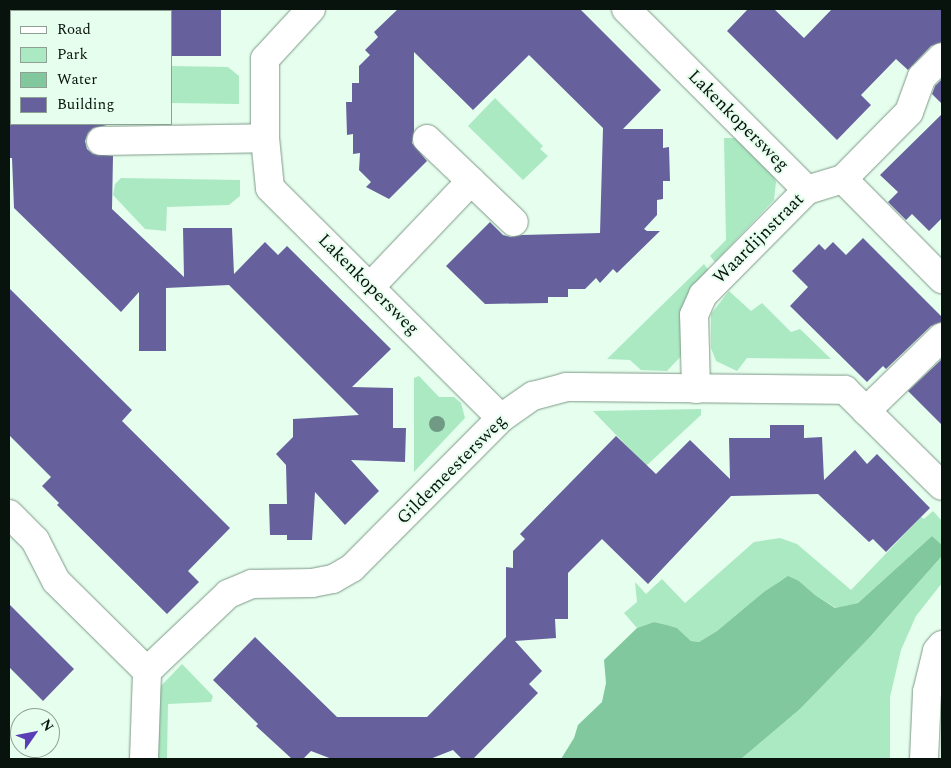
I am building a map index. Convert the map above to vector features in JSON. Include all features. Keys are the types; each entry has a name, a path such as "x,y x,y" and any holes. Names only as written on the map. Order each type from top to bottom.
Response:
{"street":[{"name":"Lakenkopersweg","path":"311,9 265,59 265,138 270,188 371,286 501,418"},
{"name":"Lakenkopersweg","path":"626,9 807,190"},
{"name":"Waardijnstraat","path":"696,389 694,315 697,305 703,296 807,190 843,179 909,112 922,77 942,57"},
{"path":"101,141 265,138"},
{"path":"427,139 514,222"},
{"path":"843,179 942,279"},
{"path":"371,286 471,181"},
{"path":"866,411 942,337"},
{"name":"Gildemeestersweg","path":"147,671 228,594 252,584 312,583 333,579 352,568 501,418 533,396 566,387 845,390 942,486"},
{"path":"9,514 35,540 56,581 147,671 144,759"},
{"path":"924,759 927,692 937,651 942,645"}],"green space":[{"path":"172,66 228,67 239,76 239,104 172,103"},
{"path":"495,98 543,146 540,149 548,156 523,180 468,126"},
{"path":"724,138 740,138 772,172 776,182 774,200 715,262 710,256 726,240"},
{"path":"121,178 240,180 240,196 229,205 167,207 166,231 145,229 113,195 115,184"},
{"path":"704,264 709,271 686,299 685,352 667,371 641,370 630,360 607,359"},
{"path":"729,291 751,311 762,303 791,332 800,329 831,359 747,358 737,371 716,361 711,348 711,314"},
{"path":"419,376 439,397 454,397 461,403 465,418 414,472 414,378"},
{"path":"701,409 701,415 646,466 593,411"},
{"path":"933,511 942,521 942,545 932,536 858,603 836,608 815,595 799,581 783,579 765,591 717,631 699,642 691,641 677,628 654,622 637,628 624,613 637,602 635,582 646,594 662,579 685,603 754,542 780,538 797,544 851,590 921,517 924,519"},
{"path":"942,556 942,583 916,616 901,650 890,697 890,759 741,759 800,709 870,637"},
{"path":"182,664 213,696 211,702 168,704 167,759 153,759 159,688"}],"water":[{"path":"932,536 942,545 942,556 870,637 800,709 741,759 561,759 574,738 578,725 602,702 606,683 604,660 637,628 654,622 677,628 691,641 699,642 717,631 765,591 788,576 799,581 815,595 835,608 858,603"}],"building":[{"path":"221,9 221,56 172,56 171,10"},
{"path":"398,9 580,9 661,90 623,129 663,129 663,148 669,147 670,181 663,181 663,199 657,200 657,215 644,229 647,231 660,231 617,273 613,269 600,283 596,278 585,289 568,289 568,297 548,297 548,303 485,304 446,266 490,222 503,235 511,237 522,235 600,233 603,128 529,55 473,110 414,52 414,131 412,143 427,161 389,199 366,187 371,182 359,170 360,153 353,154 353,134 347,135 346,102 352,102 352,83 359,83 359,66 370,55 365,50 378,37 374,32"},
{"path":"748,9 774,9 804,38 832,9 942,9 942,42 931,46 908,70 896,59 861,95 871,105 837,140 727,31"},
{"path":"942,79 942,104 932,94 935,86"},
{"path":"942,114 942,218 929,231 912,214 906,220 888,202 898,192 880,175"},
{"path":"107,125 93,128 88,133 85,141 87,149 93,154 113,156 112,209 184,277 183,228 232,228 234,274 265,242 278,255 287,246 391,349 352,387 393,388 393,428 406,428 405,462 351,460 379,491 345,525 315,492 312,540 287,540 287,535 270,535 269,504 287,504 286,465 276,454 293,437 293,419 359,415 229,285 166,288 166,351 139,351 139,292 121,312 14,208 12,158 9,158 9,126"},
{"path":"863,238 942,317 942,322 931,326 886,369 883,366 867,382 790,306 808,287 792,271 819,244 825,250 833,242 846,255"},
{"path":"9,288 132,410 122,421 230,528 188,571 199,582 167,614 57,505 59,503 42,486 51,477 9,435"},
{"path":"942,359 942,425 908,391"},
{"path":"770,425 804,425 804,438 822,437 824,480 855,450 867,464 877,454 930,508 886,552 873,539 869,542 818,494 731,496 648,584 602,539 568,573 568,619 555,619 556,638 515,641 542,671 529,684 538,693 473,759 462,759 453,750 430,759 332,759 311,751 303,759 292,759 256,726 258,724 213,680 255,637 337,717 427,717 506,637 506,567 513,568 513,551 525,539 520,534 616,436 656,474 690,440 730,479 729,438 770,438"},
{"path":"9,604 74,669 43,701 9,667"}]}
